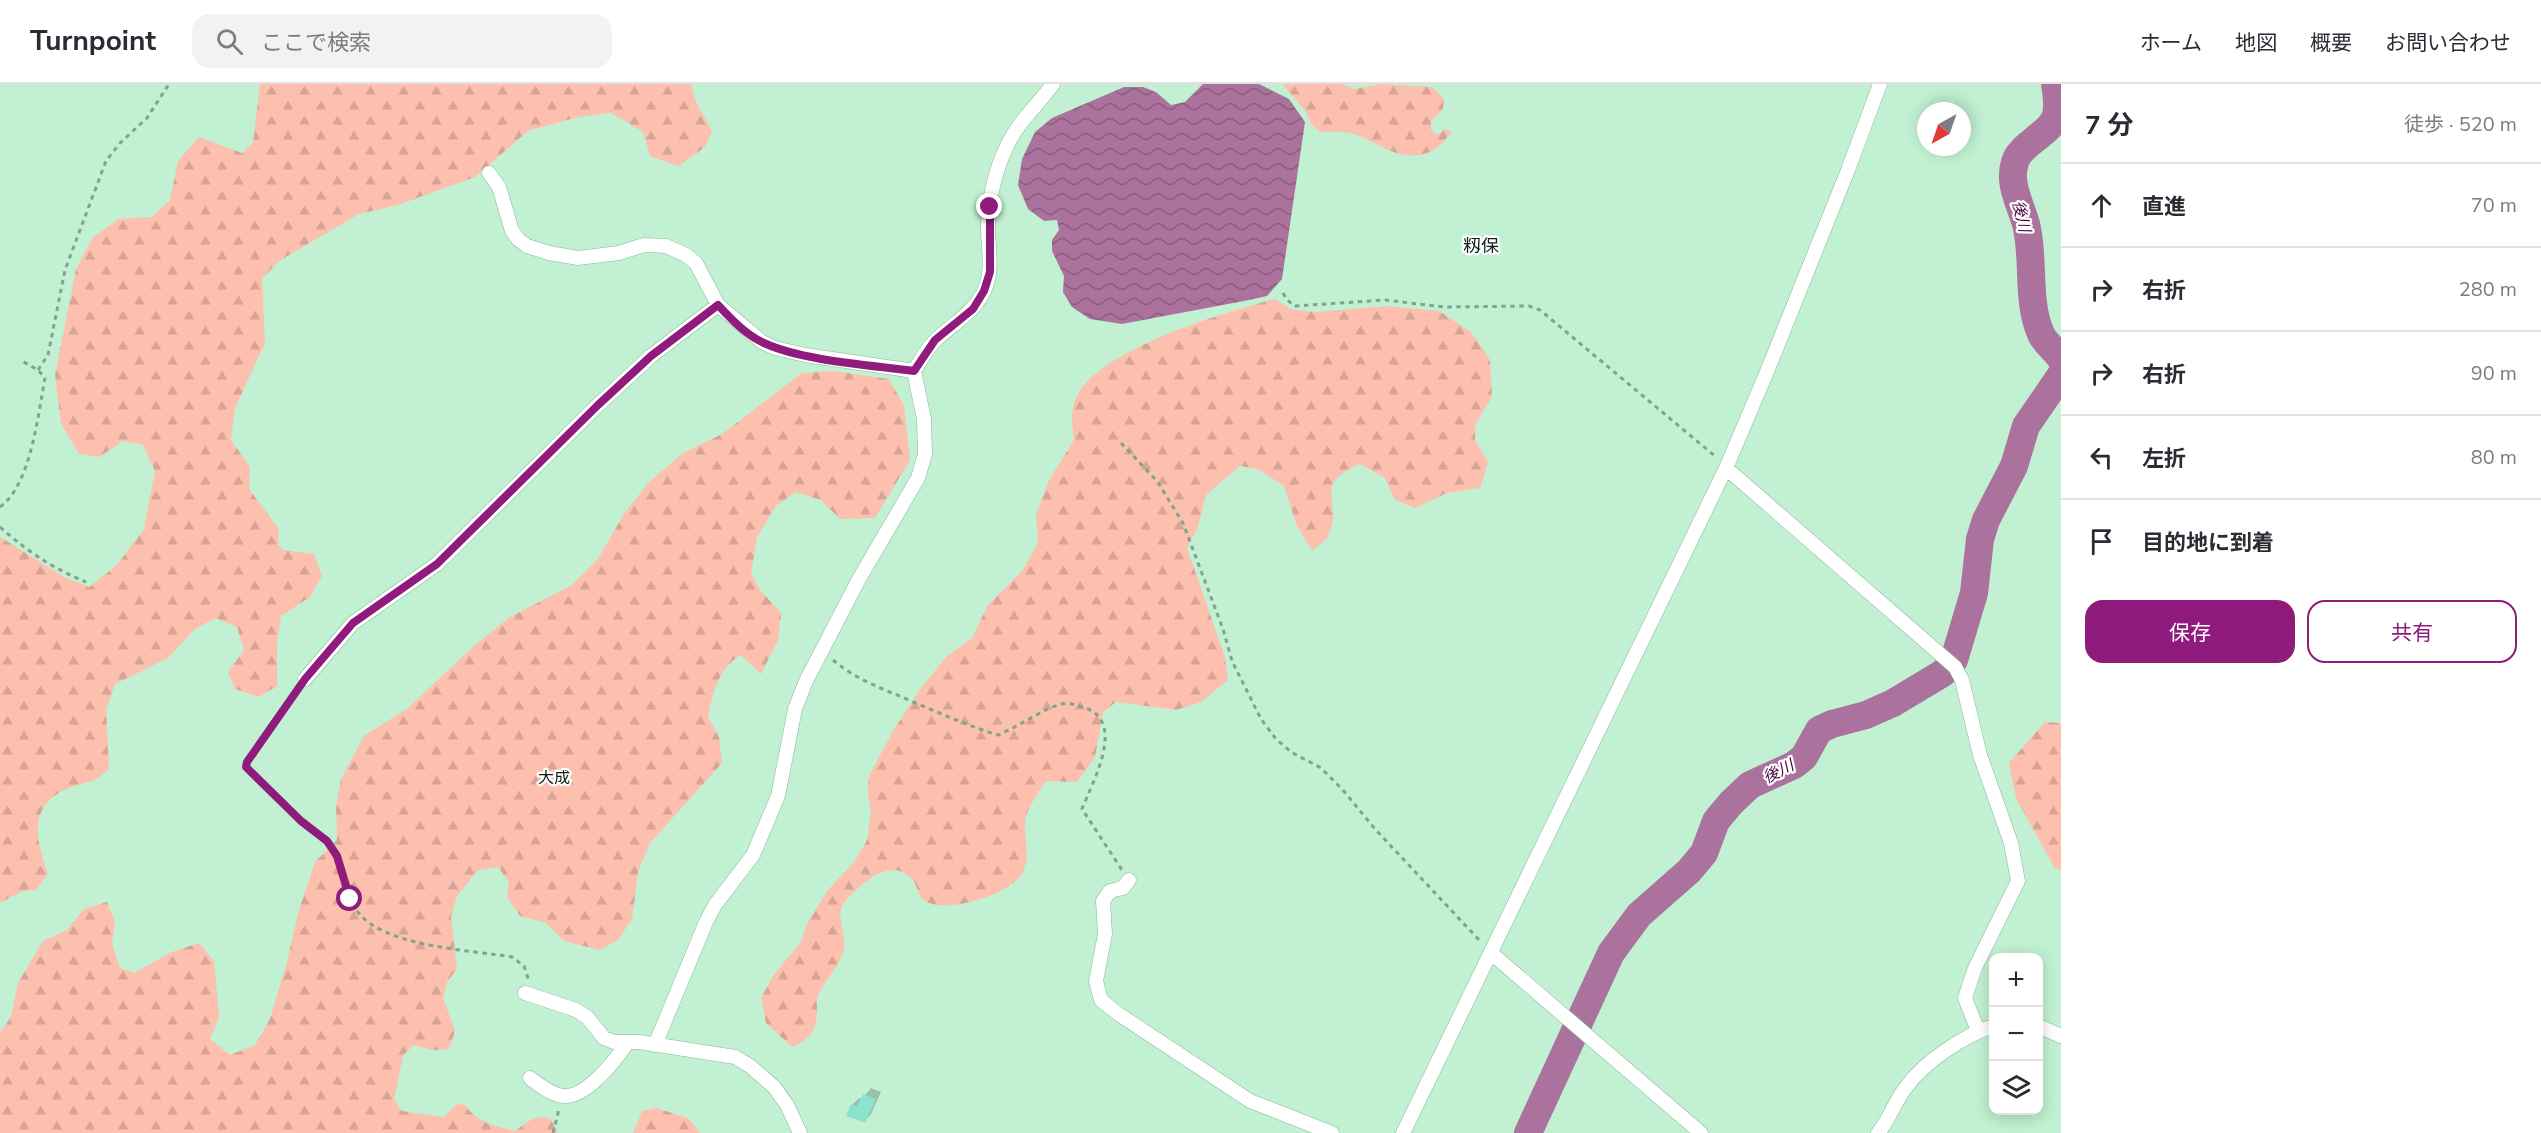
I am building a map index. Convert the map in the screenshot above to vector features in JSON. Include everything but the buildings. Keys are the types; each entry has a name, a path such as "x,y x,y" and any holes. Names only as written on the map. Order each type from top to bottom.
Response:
{"street":[{"path":"655,1045 706,922 715,905 753,855 763,834 778,796 795,709 859,579 918,478 925,454 924,419 914,371 935,340 966,315 984,291 990,272 988,223 992,192 1000,163 1020,124 1053,84"},
{"path":"1403,1133 1726,468 1775,352 1876,86"},
{"path":"489,173 499,187 512,231 527,246 549,254 578,258 618,253 644,245 666,246 687,255 696,263 718,305 745,330 775,348 858,364 914,371"},
{"path":"305,679 353,623 437,564 598,405 651,356 718,305"},
{"path":"1726,468 1951,664 1962,680 1980,755 2011,843 2018,881 1975,969 1965,998 1978,1031"},
{"path":"1129,880 1123,888 1110,891 1103,901 1105,934 1096,981 1101,1000 1250,1101 1332,1133"},
{"path":"1491,953 1701,1133"},
{"path":"525,993 576,1010 587,1017 604,1038 614,1042 719,1053 742,1061 774,1087 787,1105 800,1133"},
{"path":"1878,1133 1908,1084 1929,1064 1978,1031 1989,1028"},
{"path":"2043,1028 2061,1036"},
{"path":"530,1078 543,1089 567,1096 578,1096 605,1072 628,1042"}],"path":[{"path":"38,370 48,355 65,270 106,161 120,143 147,118 169,84"},
{"path":"1283,293 1294,306 1385,300 1444,307 1529,306 1540,310 1726,468"},
{"path":"0,507 6,503 26,471 45,378 38,370 22,361"},
{"path":"1121,443 1157,481 1183,523 1223,629 1232,661 1261,719 1276,739 1291,752 1321,768 1342,789 1375,829 1491,953"},
{"path":"0,527 32,555 86,582"},
{"path":"822,651 846,672 970,726 998,735 1063,704 1075,704 1092,711 1104,725 1106,738 1103,754 1082,809 1129,880"},
{"path":"305,679 247,762 246,767 301,821 327,841 337,856 352,904 372,926 416,943 512,957 524,966 529,979 525,993"},
{"path":"553,1133 557,1112 567,1096"}],"green space":[{"path":"260,84 691,84 696,102 712,131 705,147 678,166 650,156 643,132 611,113 578,117 528,131 475,177 398,205 359,214 279,261 262,279 265,343 235,408 231,440 250,467 249,489 279,529 278,545 283,550 314,554 322,576 310,597 281,616 277,642 277,686 259,697 235,689 228,672 244,650 237,627 216,618 195,629 168,658 115,684 106,710 109,769 95,779 72,787 47,802 38,823 38,835 48,874 36,890 22,891 0,903 0,537 66,578 89,587 117,565 144,529 155,471 143,445 123,441 99,457 79,454 61,423 55,375 76,269 93,237 119,219 152,217 170,200 178,161 199,137 242,153 253,143"},
{"path":"1282,84 1343,84 1354,89 1380,84 1432,87 1444,99 1443,109 1431,121 1431,130 1437,135 1445,129 1452,132 1432,151 1419,155 1408,155 1386,149 1355,135 1320,132 1312,125 1304,109"},
{"path":"1275,299 1291,309 1315,312 1387,306 1439,311 1471,332 1490,360 1492,397 1475,425 1475,440 1488,462 1480,488 1447,493 1415,508 1395,500 1385,478 1360,464 1336,479 1332,486 1333,522 1324,541 1312,551 1296,524 1284,486 1258,469 1240,466 1206,495 1198,527 1187,548 1225,657 1228,680 1201,702 1176,710 1116,702 1103,712 1095,757 1077,782 1046,781 1031,805 1025,821 1026,862 1021,875 1004,889 978,900 938,905 925,901 911,878 903,872 885,871 868,880 842,905 840,917 844,948 840,961 817,997 817,1017 812,1033 792,1047 766,1023 761,998 773,976 801,942 808,922 828,890 855,861 867,840 871,812 868,792 869,776 893,731 921,688 946,657 972,638 988,605 1022,571 1038,543 1036,515 1049,480 1074,440 1073,410 1080,390 1101,369 1147,343 1201,322"},
{"path":"833,371 889,379 904,406 910,460 875,518 840,519 821,500 796,492 776,506 757,537 751,574 760,590 781,613 778,640 761,674 741,655 733,660 722,674 708,717 719,737 722,763 650,843 638,872 632,919 618,940 599,950 564,941 546,923 520,916 507,897 509,882 498,867 478,870 457,896 451,916 457,969 447,982 443,998 455,1031 449,1049 433,1050 413,1045 403,1056 394,1100 402,1111 443,1117 456,1105 464,1104 481,1120 515,1131 535,1118 550,1118 558,1133 0,1133 0,1033 11,1017 18,983 43,941 67,930 84,909 107,902 115,922 112,943 120,968 134,973 172,952 199,943 214,961 219,1017 210,1039 230,1055 255,1045 270,1019 299,910 315,862 337,840 336,806 341,779 364,736 408,708 474,646 510,617 572,585 598,559 624,514 648,483 683,453 722,434 802,373"},
{"path":"2045,722 2061,723 2061,870 2054,867 2016,798 2009,763"},
{"path":"656,1108 688,1118 700,1133 633,1133 642,1111"}],"water":[{"path":"1203,84 1259,84 1289,99 1305,122 1282,279 1267,296 1244,301 1122,324 1090,319 1072,307 1063,292 1064,276 1052,251 1052,240 1059,230 1057,220 1044,221 1028,209 1018,185 1022,159 1035,132 1052,118 1124,87 1143,87 1156,92 1171,105 1185,102"}],"waterway":[{"name":"後川","path":"2055,84 2057,113 2054,120 2019,155 2015,162 2013,178 2029,237 2036,321 2041,334 2061,359"},
{"name":"後川","path":"1528,1133 1611,953 1639,915 1689,871 1704,853 1716,821 1731,803 1750,785 1794,765 1804,757 1819,730 1866,715 1893,703 1943,673 1954,660 1974,593 1980,539 1986,520 2014,466 2026,426 2061,375"}],"district":[{"name":"籾保","path":"1481,246"},
{"name":"大成","path":"554,777"}],"route":[{"path":"350,899 337,856 327,841 301,821 246,767 280,712 353,623 437,564 598,405 651,356 718,305 745,330 775,348 858,364 914,371 935,340 960,322 973,309 984,291 990,272 988,223 990,207"}]}
